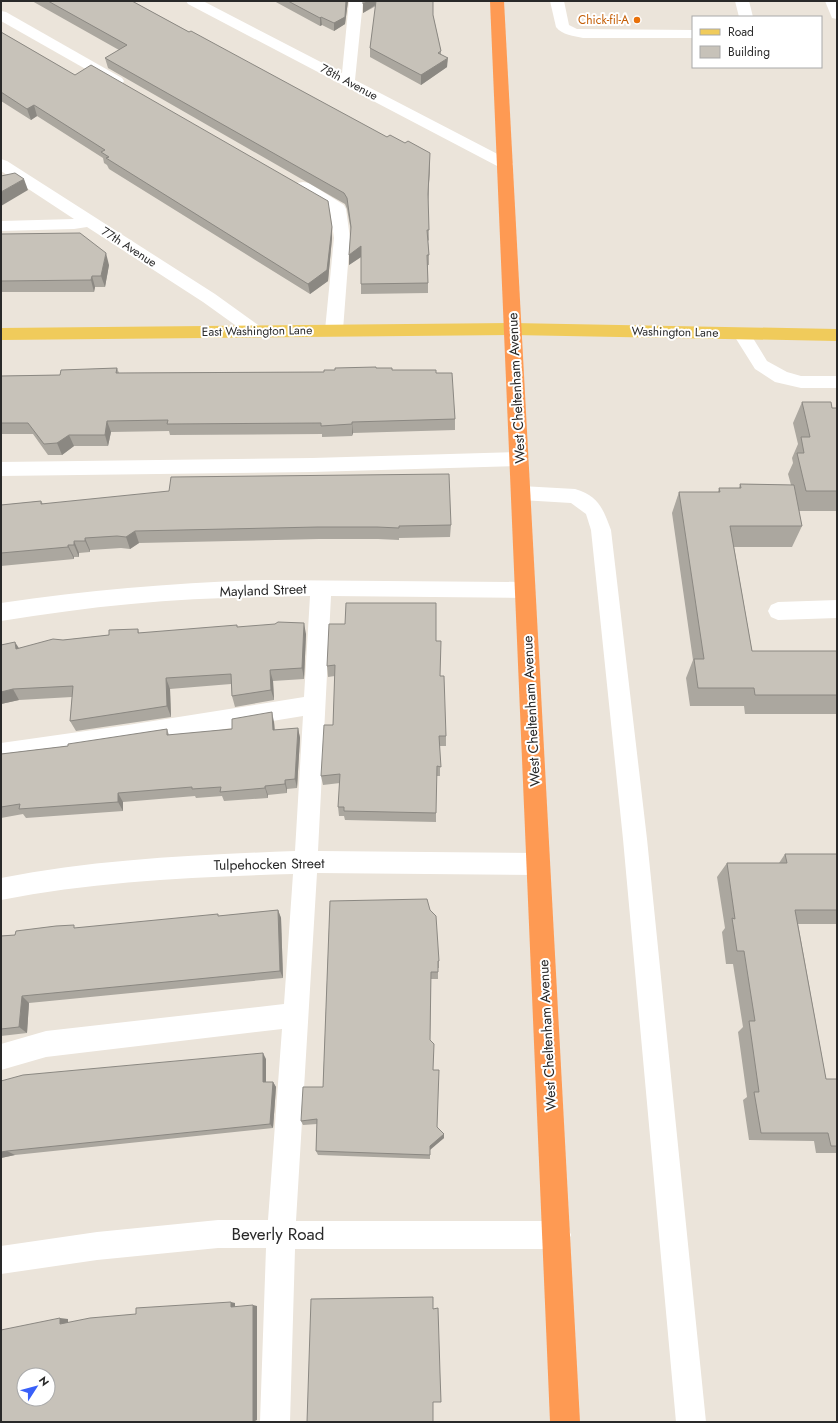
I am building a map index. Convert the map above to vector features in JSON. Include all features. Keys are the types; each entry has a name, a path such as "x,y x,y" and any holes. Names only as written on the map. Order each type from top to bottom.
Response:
{"highway":[{"name":"West Cheltenham Avenue","path":"497,1 565,1422"}],"main road":[{"name":"East Washington Lane","path":"1,334 513,329"},
{"name":"Washington Lane","path":"513,329 837,336"}],"street":[{"name":"78th Avenue","path":"193,1 505,164"},
{"path":"348,81 356,1"},
{"path":"557,1 563,27 573,32 583,34 692,34"},
{"path":"742,1 746,16"},
{"path":"832,1 837,15"},
{"path":"1,15 132,89"},
{"name":"77th Avenue","path":"1,164 209,298 255,331"},
{"path":"288,179 338,209 342,238 334,330"},
{"path":"1,226 74,224 89,221"},
{"path":"742,334 761,364 781,377 801,382 837,382"},
{"path":"1,469 304,465 519,459"},
{"path":"521,493 575,496 594,510 601,530 636,847 691,1422"},
{"path":"275,1422 280,1234 306,862 321,588"},
{"name":"Mayland Street","path":"1,612 33,606 138,595 242,590 321,588 525,590"},
{"path":"778,611 837,609"},
{"path":"1,753 128,735 315,705"},
{"name":"Tulpehocken Street","path":"1,889 46,880 190,866 306,862 538,864"},
{"path":"1,1057 46,1044 296,1015"},
{"name":"Beverly Road","path":"1,1260 98,1246 218,1234 437,1236 557,1235"}],"building":[{"path":"48,1 132,1 189,32 191,31 387,137 390,135 405,143 408,141 430,153 428,194 429,230 427,230 429,255 427,255 428,283 361,284 361,246 349,255 351,227 347,198 344,193 105,58 127,45"},
{"path":"288,1 346,1 345,17 334,23 321,17 320,18"},
{"path":"376,1 433,1 433,15 441,51 438,53 448,58 421,75 370,48"},
{"path":"1,32 75,75 91,65 328,201 332,227 327,270 308,284 106,158 109,157 101,152 105,150 34,105 27,109 1,92"},
{"path":"15,173 24,179 1,192 1,176"},
{"path":"80,233 106,253 101,276 92,276 91,280 1,281 1,234"},
{"path":"117,368 116,373 324,372 324,370 335,370 335,368 392,368 392,370 436,370 436,373 452,373 455,419 352,422 352,424 321,426 321,423 167,424 168,420 107,421 105,435 69,435 57,443 44,444 28,423 1,423 1,376 60,375 61,370"},
{"path":"802,402 831,402 832,408 837,408 837,491 806,491 797,453 804,453 801,437 810,437"},
{"path":"449,474 451,525 399,526 399,528 318,527 135,531 126,537 117,536 85,538 85,541 74,541 74,545 68,545 68,547 1,553 1,505 41,501 41,504 169,491 171,477"},
{"path":"740,484 794,485 802,526 730,526 752,651 837,651 837,695 755,695 754,688 698,688 694,659 704,659 679,492 720,492 719,488 741,488"},
{"path":"346,603 436,603 436,641 441,641 440,676 444,676 446,736 439,736 441,767 437,766 436,813 344,811 344,807 338,807 340,774 321,776 324,725 333,725 335,665 327,666 329,624 345,624"},
{"path":"278,622 304,623 302,668 270,670 271,690 232,696 231,674 166,678 167,706 70,721 73,686 13,689 1,692 1,645 15,642 16,649 53,639 63,640 109,635 109,630 138,629 138,633 237,625 237,627 275,624"},
{"path":"272,712 273,730 298,728 295,779 285,780 285,784 265,786 265,788 220,792 221,787 192,789 192,787 118,793 118,802 19,809 20,804 1,807 1,754 68,746 68,744 167,729 167,735 232,729 232,719"},
{"path":"785,854 837,854 837,910 795,910 826,1079 837,1079 837,1146 831,1146 828,1133 761,1133 754,1092 759,1092 749,1021 755,1021 744,951 737,951 732,918 735,919 727,863 787,863"},
{"path":"427,899 430,910 436,916 439,961 438,972 431,972 430,1040 434,1044 433,1070 439,1070 437,1127 444,1134 430,1146 430,1155 316,1151 317,1119 301,1121 303,1087 323,1087 330,901"},
{"path":"278,910 280,971 22,996 19,1027 1,1029 1,936 15,935 16,931 56,926 74,925 74,928 218,914 218,916"},
{"path":"263,1053 263,1082 273,1082 270,1124 1,1152 1,1081 23,1075"},
{"path":"433,1297 433,1309 438,1308 441,1402 433,1402 433,1422 307,1422 311,1299"},
{"path":"231,1302 231,1307 253,1305 253,1422 1,1422 1,1330 60,1318 60,1324 90,1318 136,1314 136,1308"}],"place":[{"name":"Chick-fil-A","path":"637,20"}]}
